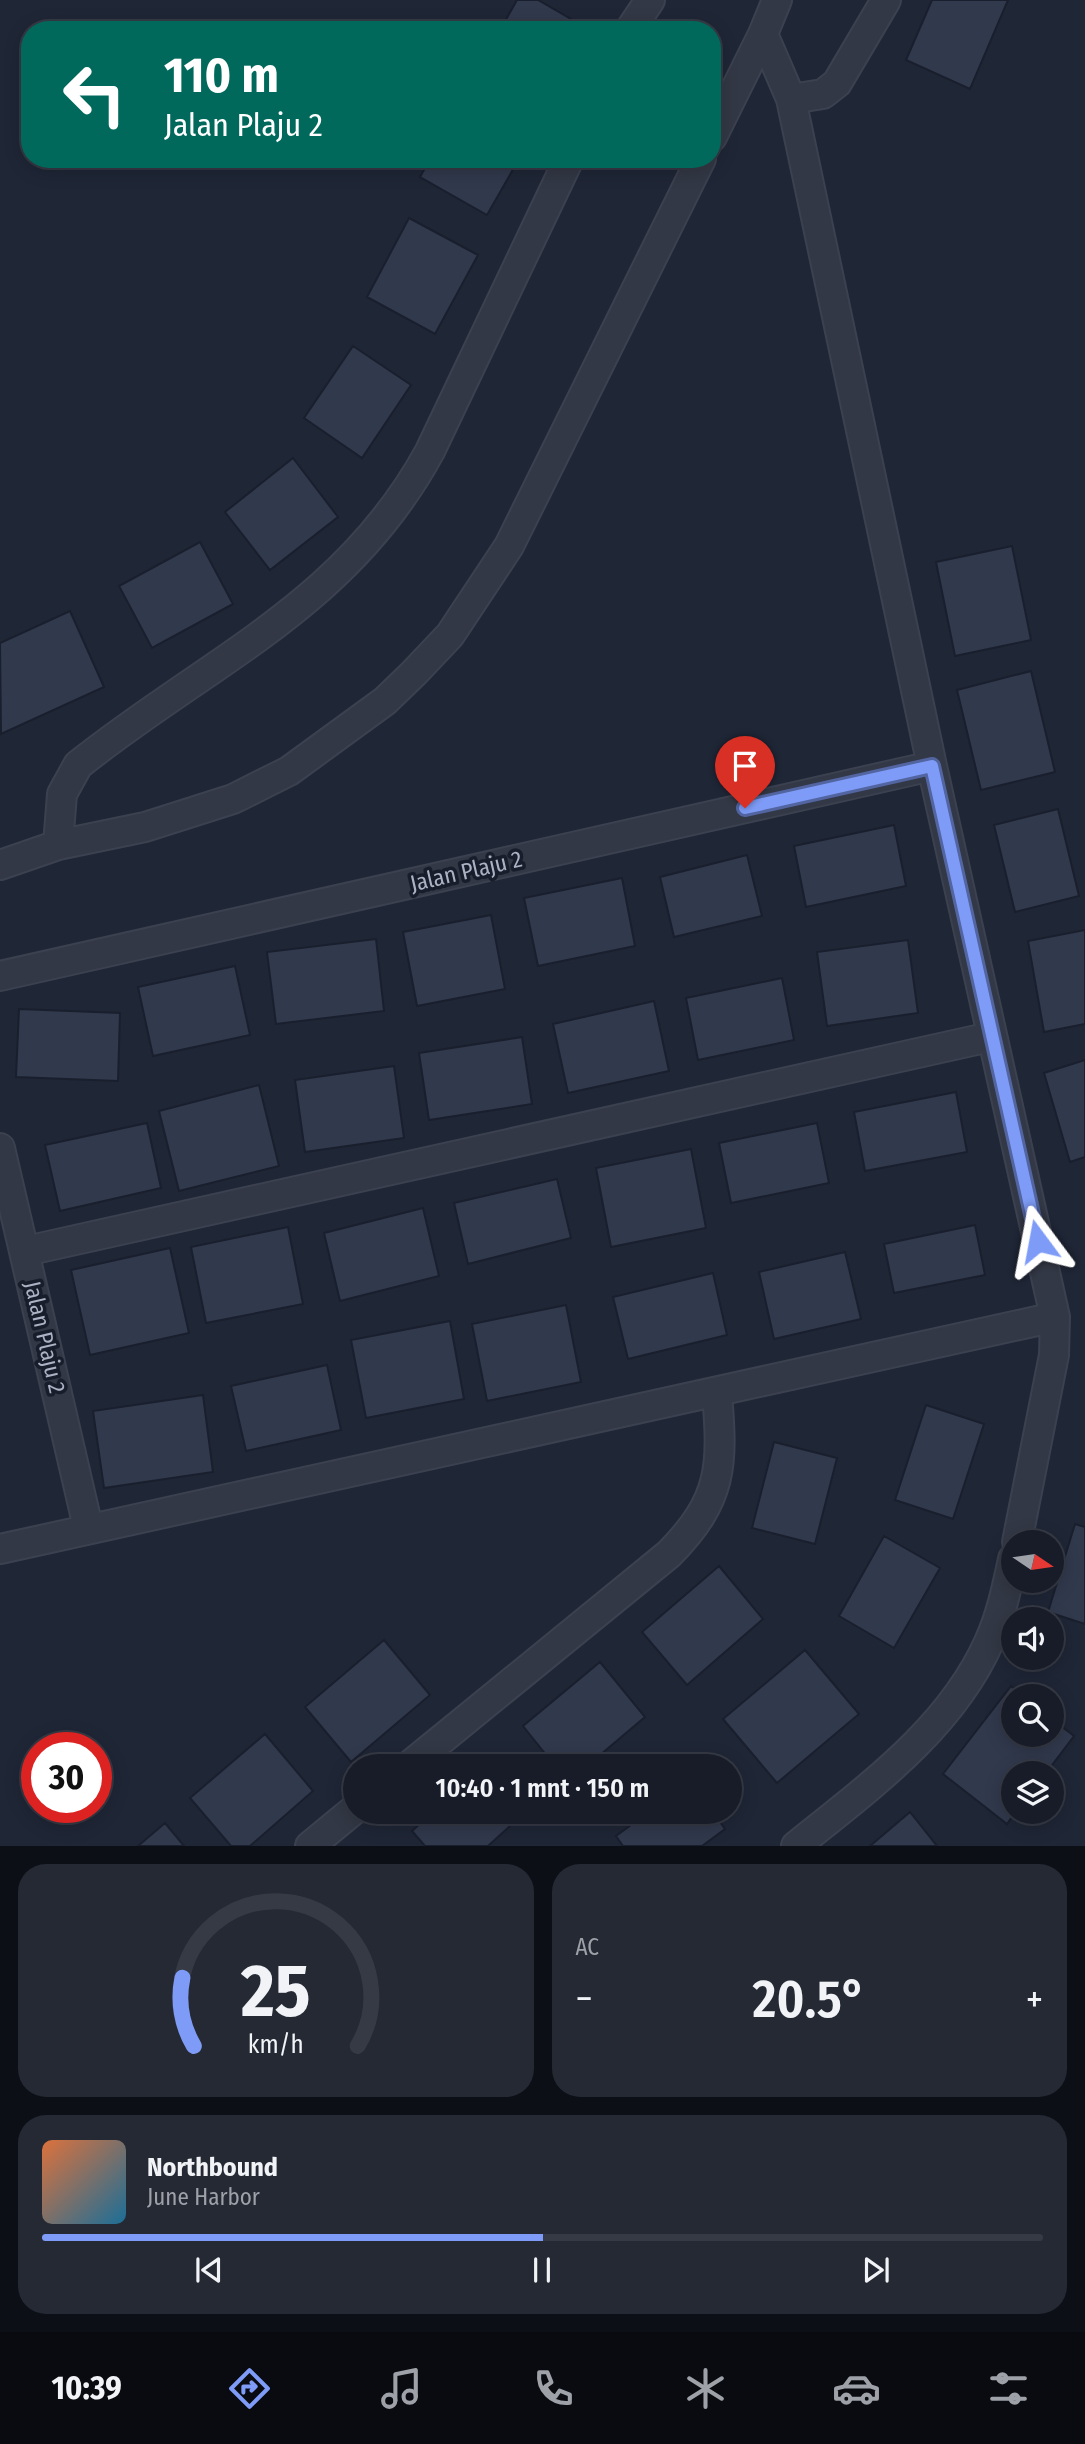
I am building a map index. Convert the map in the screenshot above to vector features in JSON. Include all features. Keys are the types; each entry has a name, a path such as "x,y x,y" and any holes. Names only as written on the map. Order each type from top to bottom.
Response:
{"street":[{"path":"636,21 650,0"},
{"path":"721,119 764,34 776,0"},
{"path":"791,99 822,94 837,83 886,0"},
{"path":"764,34 791,99 990,1037 1055,1317 1054,1355 1019,1530"},
{"path":"58,845 62,794 78,765 300,607 361,550 397,505 430,451 565,168"},
{"path":"0,865 58,845 145,827 233,799 289,771 385,701 432,654 450,635 509,546 697,168"},
{"name":"Jalan Plaju 2","path":"0,976 932,766"},
{"path":"26,1251 990,1037"},
{"name":"Jalan Plaju 2","path":"0,1148 88,1527"},
{"path":"0,1549 88,1527 717,1393 1055,1317"},
{"path":"423,1754 669,1554 689,1534 718,1480 722,1451 717,1393"},
{"path":"796,1846 884,1774 945,1714 970,1680 990,1640 1003,1593"},
{"path":"310,1846 343,1819"}],"building":[{"path":"517,0 538,0 574,21 505,21"},
{"path":"932,0 1008,0 970,89 906,60"},
{"path":"425,168 514,168 487,215 420,177"},
{"path":"409,218 478,255 435,334 367,297"},
{"path":"353,346 411,385 362,458 304,418"},
{"path":"293,458 338,517 270,570 225,512"},
{"path":"200,542 233,604 152,648 119,586"},
{"path":"1012,546 1031,640 955,656 936,562"},
{"path":"70,611 104,687 1,734 0,643"},
{"path":"1031,671 1055,772 981,790 957,690"},
{"path":"1058,809 1079,896 1015,912 994,825"},
{"path":"894,825 906,886 806,907 794,846"},
{"path":"747,855 762,916 674,937 660,877"},
{"path":"622,878 635,946 538,966 524,898"},
{"path":"491,915 505,989 417,1006 403,932"},
{"path":"1085,930 1085,1024 1044,1032 1028,941"},
{"path":"376,939 384,1011 276,1024 267,952"},
{"path":"908,940 918,1013 827,1026 817,952"},
{"path":"235,966 250,1035 153,1056 138,987"},
{"path":"782,978 794,1040 698,1060 686,998"},
{"path":"654,1001 669,1071 568,1093 553,1024"},
{"path":"19,1009 120,1013 118,1081 16,1077"},
{"path":"522,1037 532,1104 429,1120 419,1053"},
{"path":"1085,1060 1085,1157 1070,1162 1044,1073"},
{"path":"394,1066 404,1138 305,1152 295,1080"},
{"path":"259,1085 279,1166 179,1191 159,1111"},
{"path":"956,1092 967,1152 865,1171 854,1112"},
{"path":"147,1123 161,1188 60,1211 45,1145"},
{"path":"817,1123 829,1183 731,1203 719,1143"},
{"path":"691,1149 706,1228 611,1247 596,1168"},
{"path":"557,1179 571,1238 468,1264 454,1203"},
{"path":"423,1208 439,1276 340,1301 324,1233"},
{"path":"975,1225 985,1275 894,1293 884,1244"},
{"path":"288,1227 303,1304 206,1323 191,1247"},
{"path":"170,1248 189,1333 90,1355 71,1270"},
{"path":"845,1252 861,1319 774,1339 759,1272"},
{"path":"713,1273 727,1335 628,1359 613,1297"},
{"path":"566,1305 581,1382 487,1401 472,1324"},
{"path":"450,1321 464,1399 366,1418 351,1340"},
{"path":"327,1365 341,1430 246,1451 231,1386"},
{"path":"203,1395 213,1472 104,1488 93,1411"},
{"path":"926,1405 984,1424 953,1519 895,1500"},
{"path":"774,1442 837,1458 815,1544 752,1528"},
{"path":"1075,1524 1085,1527 1085,1624 1064,1617 1064,1607 1050,1607 1054,1593 1064,1593 1064,1560"},
{"path":"884,1536 940,1568 894,1648 839,1616"},
{"path":"719,1566 763,1619 687,1685 642,1632"},
{"path":"384,1640 430,1695 360,1754 344,1754 305,1707"},
{"path":"805,1650 859,1714 777,1783 723,1719"},
{"path":"600,1662 645,1717 601,1754 545,1754 523,1726"},
{"path":"1001,1699 1001,1747 1064,1747 1064,1728 1074,1736 1055,1761 1001,1761 1001,1819 943,1774"},
{"path":"265,1734 313,1791 250,1846 231,1846 190,1798"},
{"path":"910,1812 937,1846 870,1846"},
{"path":"165,1823 184,1846 138,1846"},
{"path":"420,1824 512,1824 488,1846 425,1846 412,1831"},
{"path":"632,1824 721,1824 725,1829 702,1846 623,1846 616,1836"}],"route":[{"path":"745,808 932,766 990,1037 1038,1241"}]}
